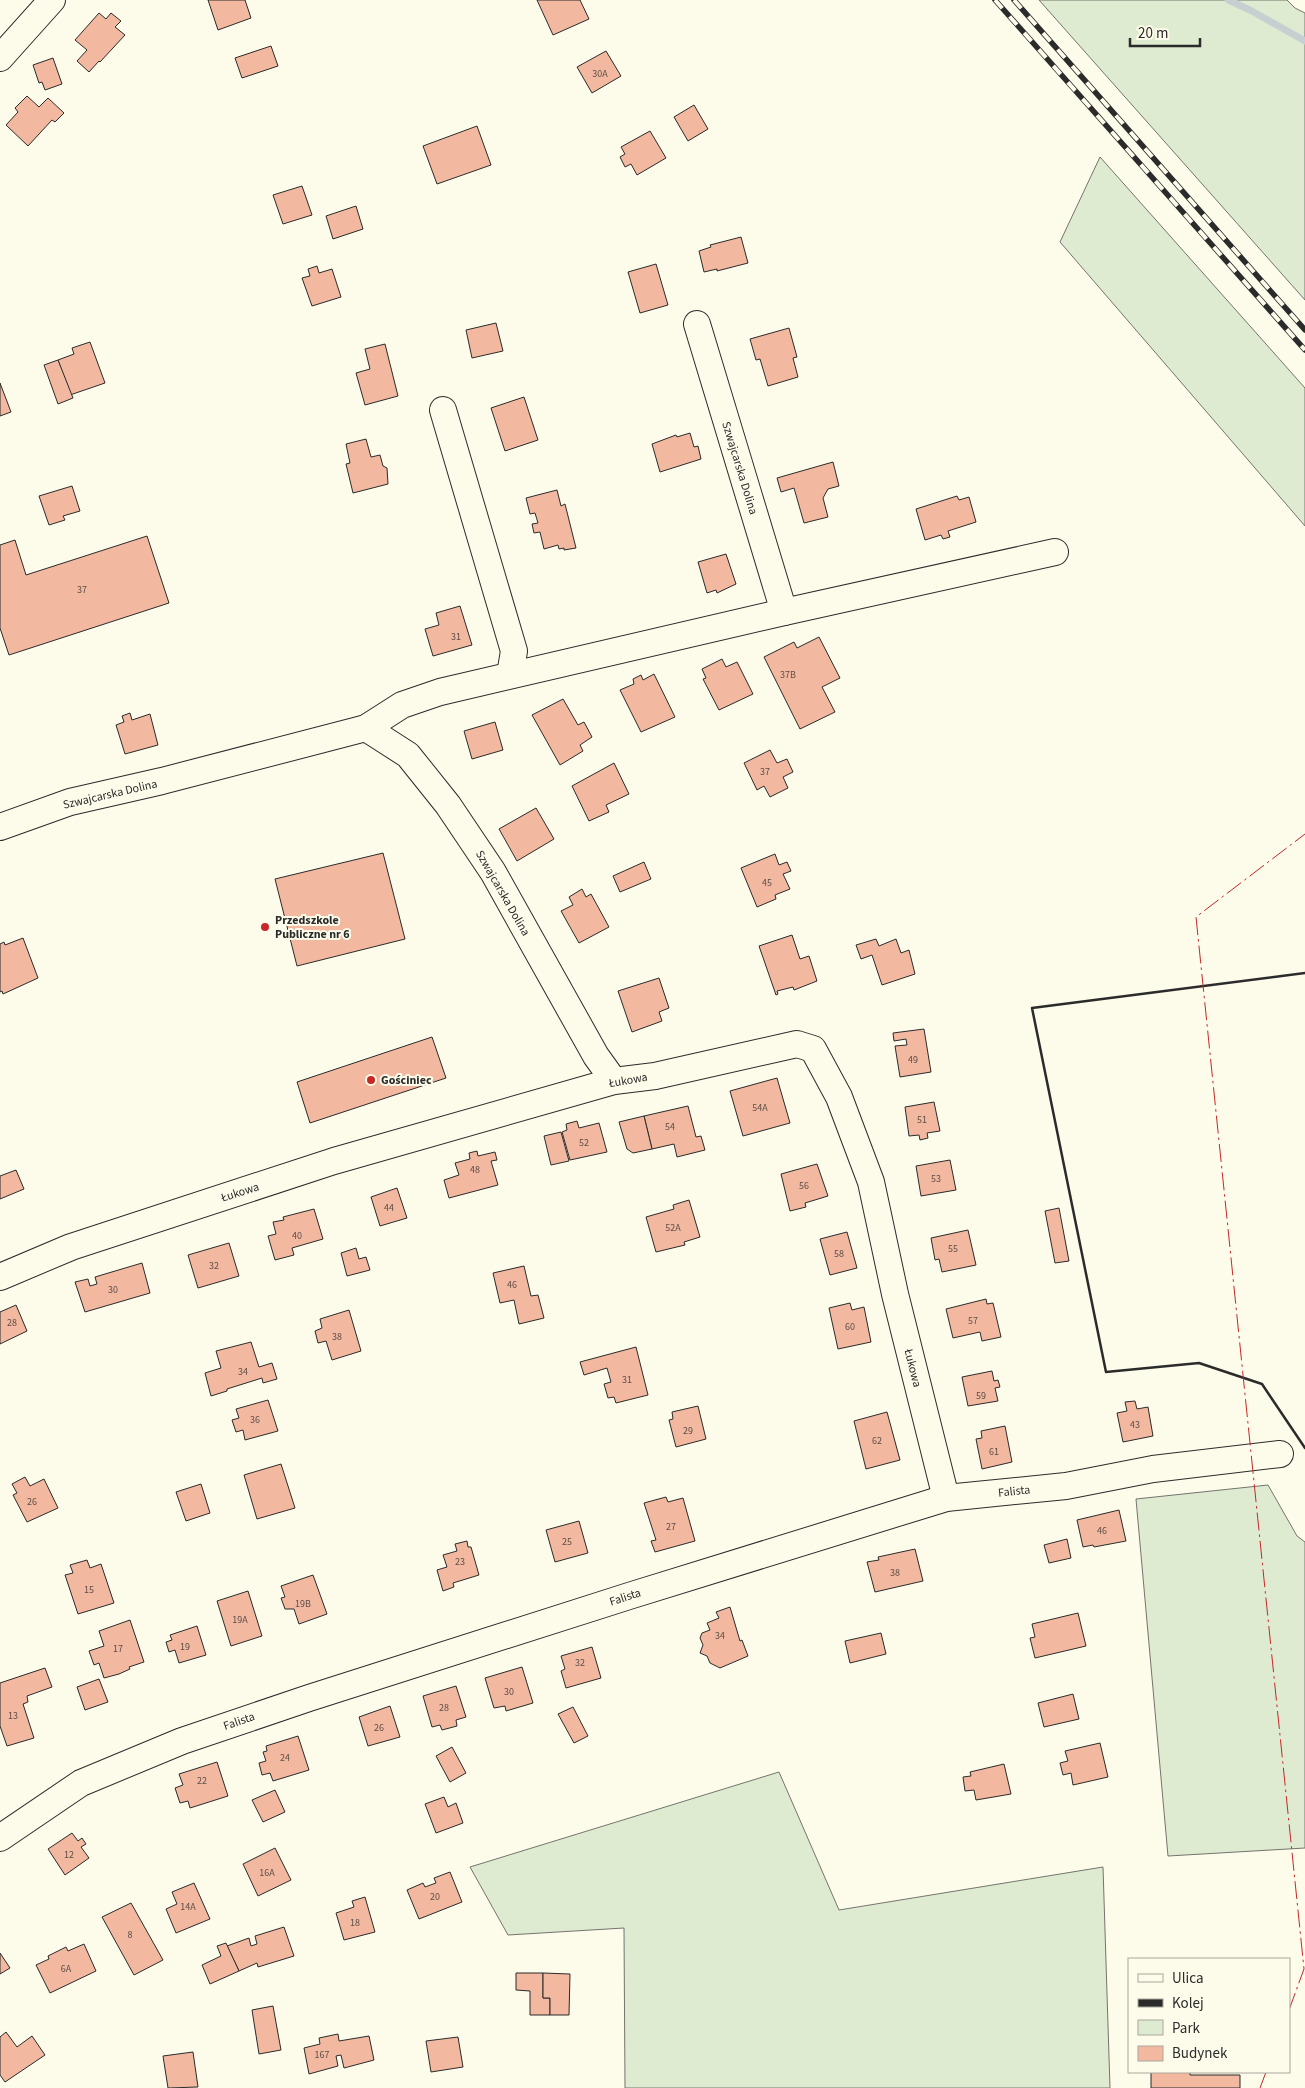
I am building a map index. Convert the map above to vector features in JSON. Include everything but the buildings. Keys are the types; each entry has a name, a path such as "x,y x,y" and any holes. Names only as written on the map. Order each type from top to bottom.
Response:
{"street":[{"path":"0,58 52,0"},
{"name":"Szwajcarska Dolina","path":"697,324 784,612"},
{"path":"443,410 514,650 510,675"},
{"name":"Szwajcarska Dolina","path":"0,828 70,802 162,782 366,728 402,705 440,692 784,612 1056,552"},
{"name":"Szwajcarska Dolina","path":"366,728 408,755 448,805 493,872 596,1056 614,1081"},
{"name":"Łukowa","path":"0,1277 71,1247 334,1161 614,1081 655,1076 797,1044 812,1050 839,1098 871,1182 895,1294 946,1498"},
{"name":"Falista","path":"0,1838 81,1783 182,1741 309,1698 629,1596 946,1498 1066,1486 1153,1469 1280,1454"}],"green space":[{"path":"1039,0 1287,0 1295,8 1305,13 1305,300"},
{"path":"1100,157 1305,388 1305,526 1060,242"},
{"path":"1268,1485 1297,1536 1305,1542 1305,1848 1168,1856 1136,1499"},
{"path":"779,1772 839,1910 1103,1867 1110,2088 625,2088 624,1928 508,1935 470,1867"}],"waterway":[{"path":"1228,0 1250,10 1305,41"}],"railway":[{"path":"995,0 1305,350"},
{"path":"1014,0 1305,330"}],"wall":[{"path":"1305,973 1032,1008 1106,1372 1199,1363 1262,1384 1305,1448"}],"power":[{"path":"1290,2007 1304,1969 1196,917 1305,834"},
{"path":"1260,2088 1266,2073"}],"place":[{"name":"Przedszkole Publiczne nr 6","path":"265,927"},
{"name":"Gościniec","path":"371,1080"}]}
